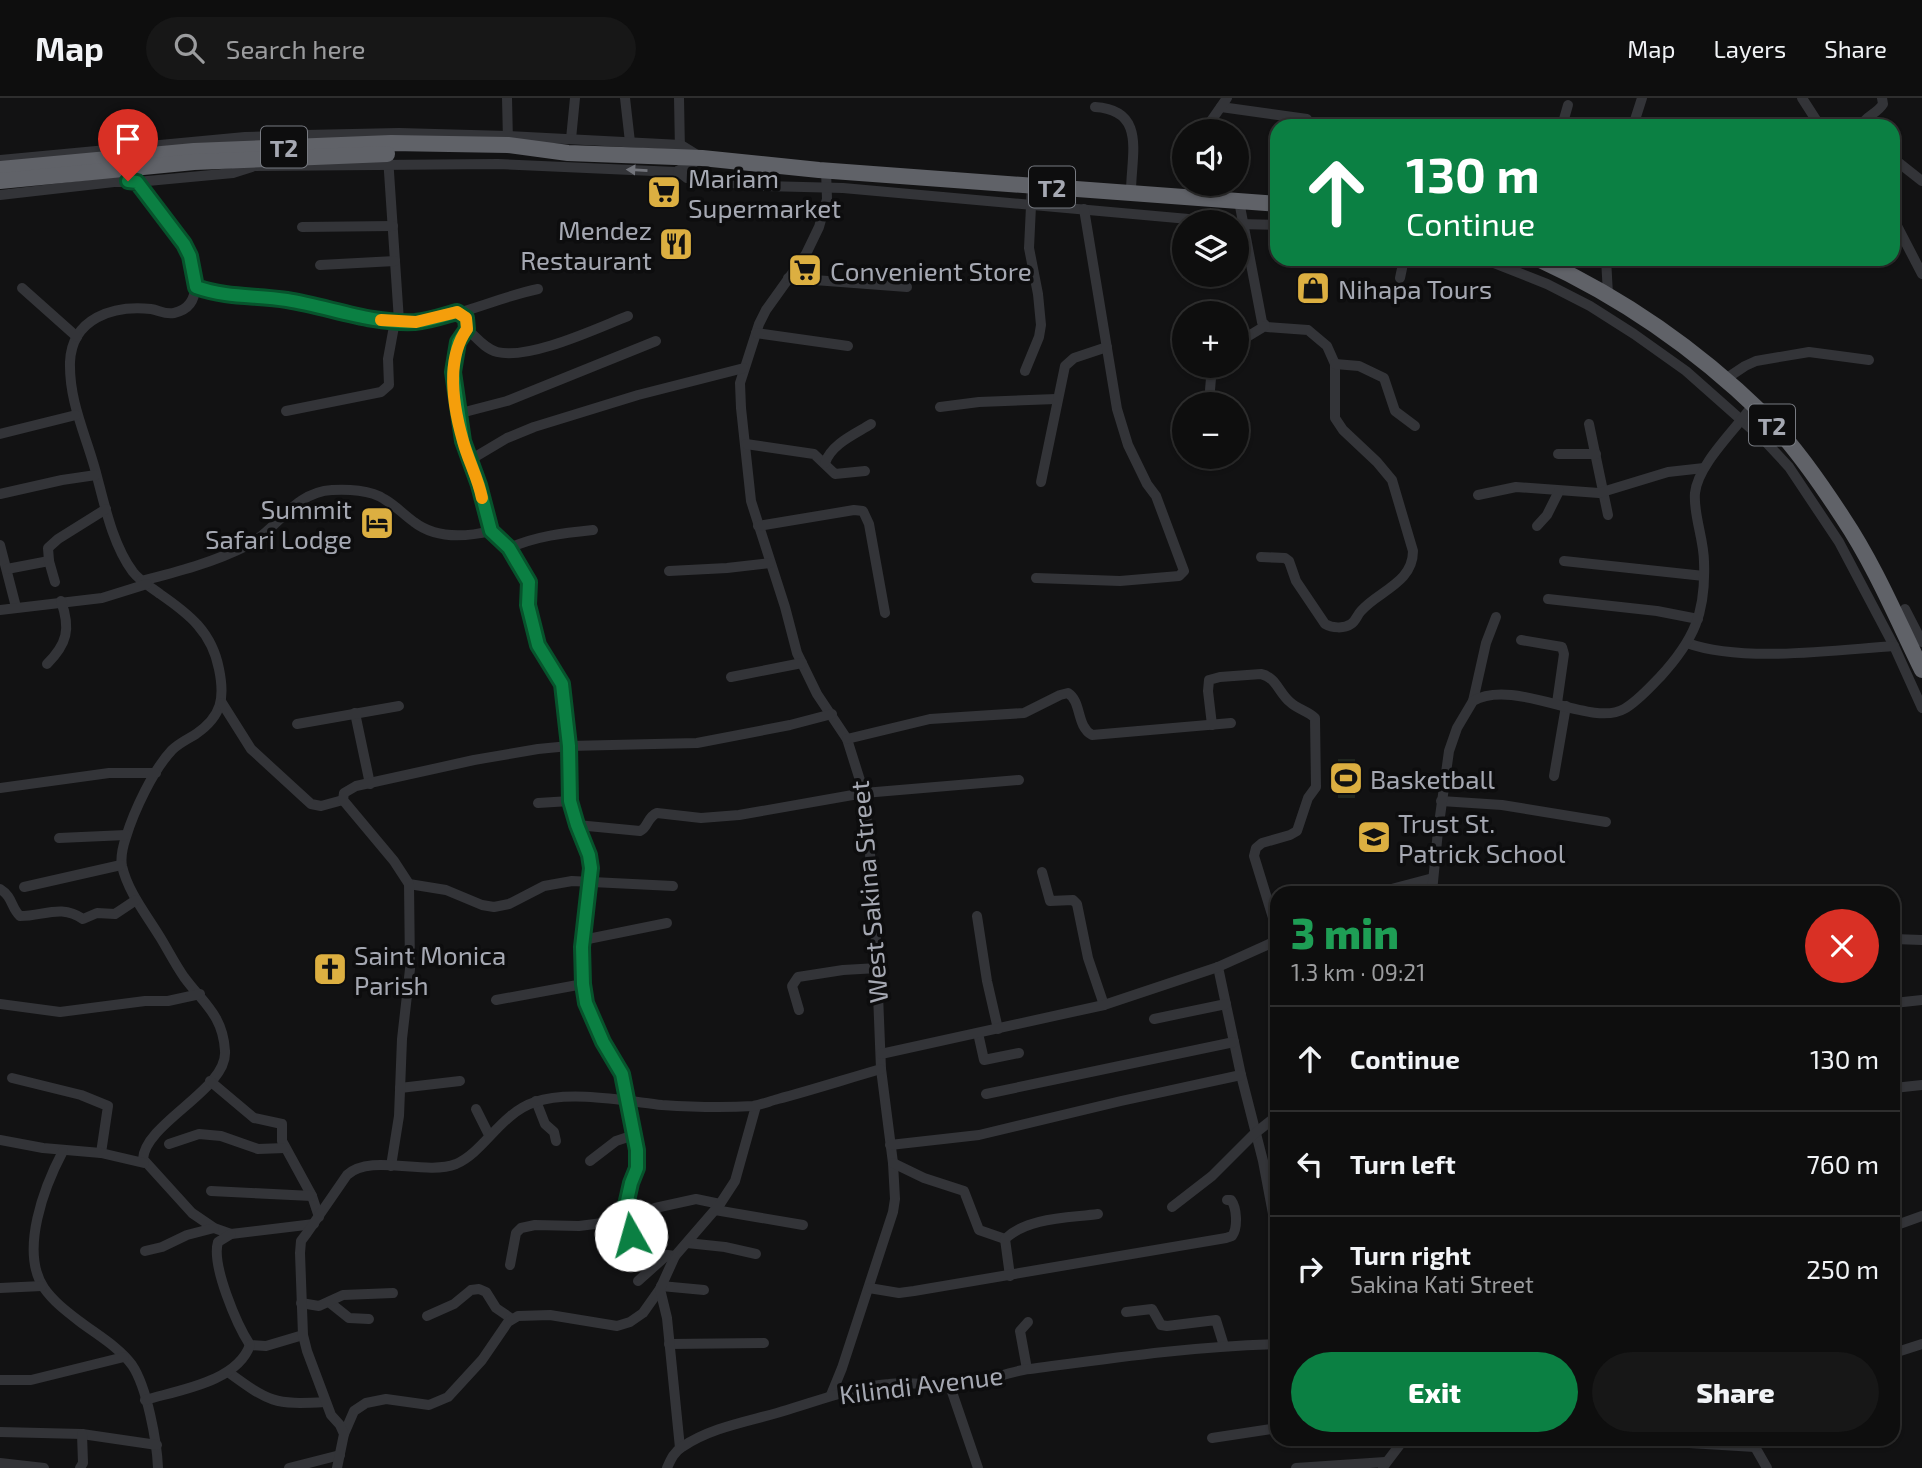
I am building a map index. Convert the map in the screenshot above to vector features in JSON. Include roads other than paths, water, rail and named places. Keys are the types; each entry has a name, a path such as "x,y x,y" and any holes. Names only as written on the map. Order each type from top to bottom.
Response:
{"highway":[{"name":"T2","path":"0,169 194,150 391,143 508,135 527,151"},
{"name":"T2","path":"0,181 194,162 388,159 569,146 826,170 1131,192 1172,191"},
{"name":"T2","path":"1217,196 1270,203"},
{"name":"T2","path":"1555,266 1608,294 1654,324 1763,414 1814,476 1844,519 1874,569 1922,670"}],"street":[{"path":"507,98 508,135"},
{"path":"569,146 575,98"},
{"path":"625,98 630,142"},
{"path":"679,98 680,158 687,178 1172,217"},
{"path":"1635,119 1642,98"},
{"path":"1802,98 1816,119"},
{"path":"1866,119 1880,110 1882,98"},
{"path":"1213,119 1224,103 1307,119"},
{"path":"1564,119 1568,105"},
{"path":"1095,107 1116,110 1130,126 1133,137 1131,192"},
{"path":"0,160 281,136 399,133 508,135 569,146 630,142 680,158"},
{"path":"0,195 114,182 233,173 251,167 388,159 498,164 680,158"},
{"path":"286,411 381,393 389,385 388,359 397,321 396,261 388,159"},
{"path":"234,161 251,167"},
{"path":"1900,164 1922,181"},
{"name":"West Sakina Street","path":"826,170 824,213 814,240 766,310 740,383 751,500 802,663 817,694 847,739 864,793 874,895 880,1069 893,1163 895,1199 869,1288 831,1395"},
{"path":"137,182 184,244 190,256 196,287 191,301 177,313 167,314 153,309 102,314 87,322 78,337 70,358 76,415 106,509 132,570 144,583 186,612 203,628 211,641 219,667 222,703 251,749 311,804 321,806 343,800"},
{"path":"1025,371 1041,325 1029,248 1032,185"},
{"path":"1239,201 1239,210"},
{"path":"1036,578 1120,581 1184,573 1156,496 1147,484 1125,435 1112,390 1084,209"},
{"path":"1249,224 1270,225"},
{"path":"302,227 393,226"},
{"path":"1900,232 1922,274"},
{"path":"320,265 396,261"},
{"path":"1400,278 1403,266"},
{"path":"1501,266 1590,306 1634,334 1686,371 1765,441 1789,467 1839,542 1894,646 1922,708"},
{"path":"1541,282 1545,266"},
{"path":"1606,266 1608,294"},
{"path":"1249,267 1259,314 1265,326"},
{"path":"788,278 907,287"},
{"path":"196,287 222,295 283,300 336,313 397,321 430,320 538,289"},
{"path":"22,288 78,337"},
{"path":"457,312 466,318 467,329 458,342 454,360 457,414 463,441 491,531 509,548 529,582 528,605 542,653 562,684 569,746 570,801 589,855 591,882 583,940 586,1003 603,1042 622,1074 639,1159 627,1195 626,1220 637,1248 651,1254 671,1255"},
{"path":"467,329 490,349 511,353 531,351 628,316"},
{"path":"1249,336 1265,326 1308,330 1327,346 1335,364 1335,418 1343,430 1392,480 1412,544 1412,563 1406,573 1361,610 1349,626 1330,627 1325,624 1296,581 1289,561 1285,558 1261,557"},
{"path":"756,333 848,346"},
{"path":"457,414 507,401 656,341"},
{"path":"1041,482 1062,372 1069,362 1107,347"},
{"path":"1724,380 1756,361 1809,352 1869,360"},
{"path":"1335,364 1359,366 1384,378 1395,411 1415,426"},
{"path":"470,460 507,438 534,427 625,399 744,368"},
{"path":"1210,390 1211,378"},
{"path":"940,407 979,401 1056,399"},
{"path":"1473,701 1479,697 1498,695 1605,714 1624,709 1647,690 1687,643 1698,619 1704,576 1702,532 1695,493 1704,468 1754,405"},
{"path":"0,434 76,415"},
{"path":"825,463 839,444 871,424"},
{"path":"1589,424 1608,515"},
{"path":"746,444 814,454 835,474 865,471"},
{"path":"1558,454 1596,454"},
{"path":"1478,495 1516,487 1602,492 1668,471 1704,468"},
{"path":"0,494 96,475"},
{"path":"0,610 102,598 218,558 248,545 294,505 313,494 329,490 378,495 420,527 440,533 462,537 491,531"},
{"path":"1536,526 1547,515 1559,491"},
{"path":"55,582 48,548 106,509"},
{"path":"758,526 854,510 863,511 869,524 885,613"},
{"path":"509,548 530,539 593,530"},
{"path":"0,545 16,607"},
{"path":"7,569 49,561"},
{"path":"1564,561 1704,576"},
{"path":"668,571 770,563"},
{"path":"1548,599 1657,611 1698,619"},
{"path":"47,664 66,640 66,618 61,601"},
{"path":"1905,609 1922,642"},
{"path":"1432,886 1441,801 1451,744 1473,701 1486,643 1496,617"},
{"path":"1521,640 1558,645 1563,649 1554,776"},
{"path":"1687,643 1722,652 1789,653 1894,646"},
{"path":"731,677 802,663"},
{"path":"1212,725 1209,680 1261,674 1267,675 1275,682 1290,703 1315,718 1316,787 1308,798 1297,831 1262,843 1254,851 1270,916"},
{"path":"847,739 930,719 1024,713 1068,693 1074,697 1084,728 1092,734 1231,723"},
{"path":"144,1163 144,1151 153,1137 199,1095 224,1062 225,1053 213,1010 176,965 136,900 121,864 126,835 156,773 171,751 207,725 222,703"},
{"path":"297,724 399,706"},
{"path":"355,713 370,784"},
{"path":"391,1166 399,1116 402,1039 411,969 408,884 394,861 343,800 344,793 356,786 474,760 569,746 697,743 832,714"},
{"path":"0,788 109,773 156,773"},
{"path":"577,825 640,831 657,813 701,818 739,815 864,793 1019,780"},
{"path":"538,803 570,801"},
{"path":"1441,801 1502,805 1606,822"},
{"path":"59,838 126,835"},
{"path":"24,887 121,864"},
{"path":"1042,872 1050,901 1073,900 1077,904 1088,958 1104,1005"},
{"path":"1403,886 1433,878"},
{"path":"408,884 446,890 482,905 494,907 509,904 544,886 565,882 673,886"},
{"path":"0,889 11,898 20,916 56,911 73,912 83,919 97,914 115,914 136,900"},
{"path":"977,916 998,1029"},
{"path":"583,940 667,923"},
{"path":"1900,940 1922,940"},
{"path":"881,1054 1104,1005 1218,967 1270,942"},
{"path":"1218,967 1270,1198"},
{"path":"799,1010 792,986 794,979 830,972 878,968"},
{"path":"496,999 583,984"},
{"path":"0,1004 60,1012 145,1001 168,1001 200,994"},
{"path":"1900,1002 1922,1000"},
{"path":"1154,1019 1226,1004"},
{"path":"978,1033 984,1060 1019,1053"},
{"path":"986,1094 1234,1042"},
{"path":"344,1434 325,1402 303,1335 302,1241 354,1168 418,1168 455,1164 524,1106 536,1101 558,1097 627,1100 664,1105 756,1106 880,1069"},
{"path":"890,1144 979,1135 1109,1103 1241,1075"},
{"path":"12,1077 81,1095 108,1107 101,1153"},
{"path":"400,1088 460,1081"},
{"path":"209,1082 254,1118 282,1124 282,1141 312,1196 316,1220"},
{"path":"1900,1087 1922,1085"},
{"path":"536,1101 545,1124 554,1132 556,1141"},
{"path":"638,1281 687,1243 718,1207 735,1181 756,1106"},
{"path":"477,1110 489,1135"},
{"path":"1172,1207 1212,1176 1270,1121"},
{"path":"169,1144 199,1134 220,1136 258,1149 285,1148"},
{"path":"590,1161 616,1142 634,1135"},
{"path":"0,1140 101,1153 144,1163 192,1213 214,1228 231,1234"},
{"path":"63,1150 45,1187 37,1227 34,1254 42,1286 55,1302 133,1367 157,1445 158,1468"},
{"path":"893,1163 924,1178 964,1191 979,1230 1005,1239"},
{"path":"211,1191 312,1196"},
{"path":"655,1208 696,1199 718,1207 803,1225"},
{"path":"869,1288 899,1293 1226,1238 1235,1232 1236,1226 1234,1205 1231,1200 1227,1200"},
{"path":"1005,1239 1014,1230 1032,1224 1098,1214"},
{"path":"1900,1224 1922,1216"},
{"path":"250,1345 231,1311 217,1259 218,1242 231,1234 316,1220"},
{"path":"510,1265 516,1233 521,1228 535,1225 579,1226 626,1220"},
{"path":"145,1251 214,1228"},
{"path":"1005,1239 1010,1276"},
{"path":"687,1243 756,1254"},
{"path":"337,1468 344,1434 354,1411 366,1403 386,1399 429,1405 448,1397 482,1360 512,1319 530,1314 617,1326 630,1322 643,1313 660,1288 671,1255"},
{"path":"0,1288 42,1286"},
{"path":"660,1288 704,1290"},
{"path":"660,1288 667,1318 680,1448 671,1457 667,1468"},
{"path":"427,1316 454,1304 471,1290 479,1289 486,1292 496,1308 512,1319"},
{"path":"301,1303 319,1306 343,1295 393,1293"},
{"path":"329,1302 349,1318 369,1319"},
{"path":"1126,1312 1152,1309 1161,1325 1167,1326 1216,1320 1219,1322 1224,1346"},
{"path":"1027,1369 1020,1331 1028,1322"},
{"path":"250,1345 266,1346 303,1335"},
{"path":"669,1344 764,1343"},
{"name":"Kilindi Avenue","path":"680,1448 737,1422 785,1411 831,1395 886,1384 916,1382 950,1385 985,1381 1027,1369 1224,1346 1270,1344"},
{"path":"1900,1351 1922,1344"},
{"path":"145,1399 229,1372 244,1357 250,1345"},
{"path":"0,1380 31,1380 124,1357"},
{"path":"229,1372 260,1396 292,1404 325,1402"},
{"path":"950,1385 978,1468"},
{"path":"1212,1438 1270,1429"},
{"path":"0,1432 82,1434 157,1445"},
{"path":"80,1468 83,1463 82,1434"},
{"path":"1296,1468 1384,1465 1399,1446"},
{"path":"1756,1446 1767,1468"},
{"path":"289,1468 340,1455"},
{"path":"0,1462 44,1468"}],"place":[{"name":"Mariam Supermarket","path":"664,192"},
{"name":"Mendez Restaurant","path":"676,244"},
{"name":"Convenient Store","path":"805,270"},
{"name":"Nihapa Tours","path":"1313,288"},
{"name":"Summit Safari Lodge","path":"377,523"},
{"name":"Basketball","path":"1346,778"},
{"name":"Trust St. Patrick School","path":"1374,837"},
{"name":"Saint Monica Parish","path":"330,969"}]}
